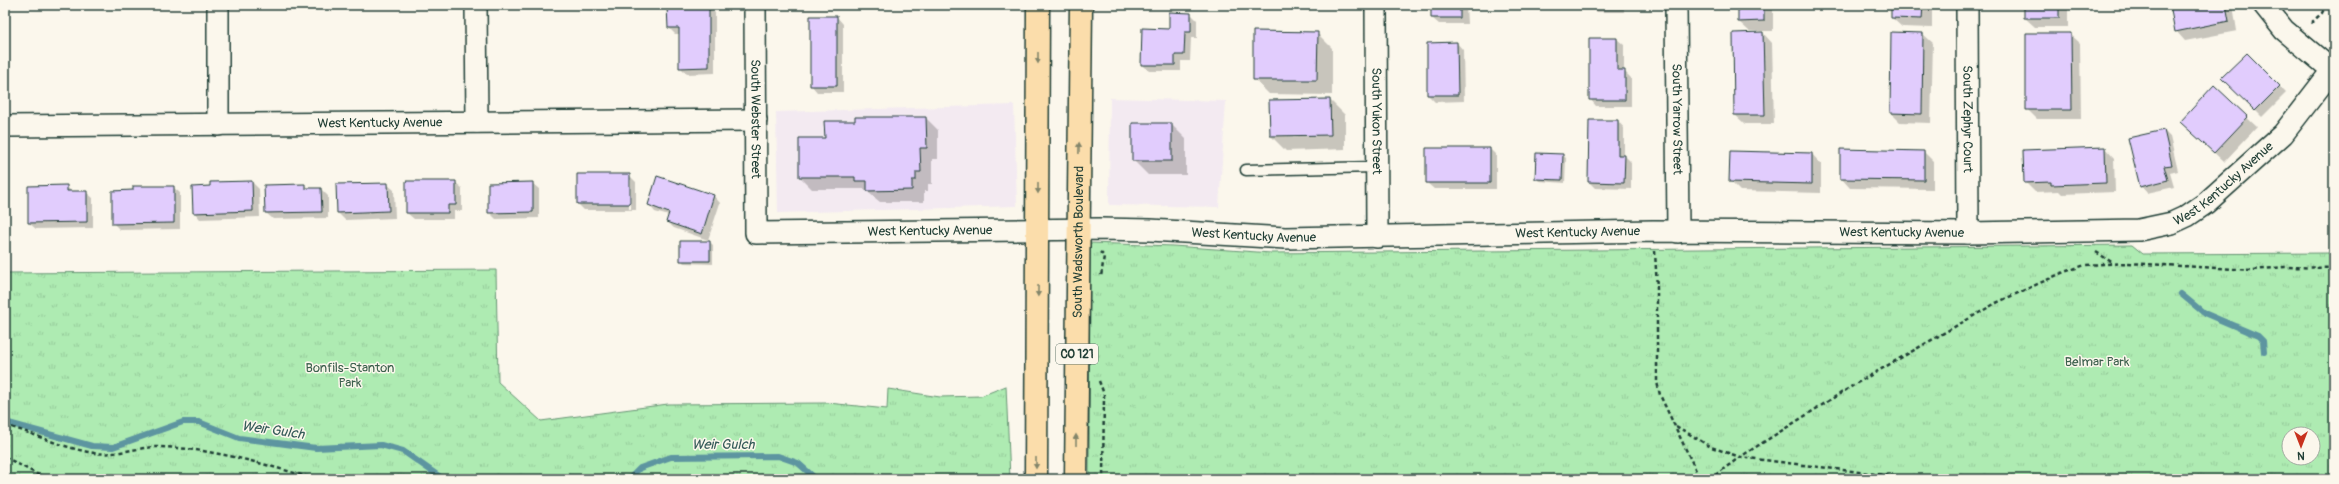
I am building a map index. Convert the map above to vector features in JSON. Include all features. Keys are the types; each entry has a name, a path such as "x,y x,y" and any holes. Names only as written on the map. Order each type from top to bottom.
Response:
{"main road":[{"name":"CO 121","path":"1036,479 1038,5"},
{"name":"South Wadsworth Boulevard","path":"1076,479 1081,5"}],"street":[{"path":"218,5 218,125"},
{"path":"476,5 476,122"},
{"name":"South Webster Street","path":"756,5 756,234"},
{"name":"South Yukon Street","path":"1376,5 1376,237"},
{"name":"South Yarrow Street","path":"1676,5 1678,232"},
{"name":"South Zephyr Court","path":"1967,5 1968,233"},
{"path":"2264,5 2284,30 2333,69"},
{"name":"West Kentucky Avenue","path":"756,234 1078,229 1150,230 1285,238 1653,231 1968,233 2125,231 2164,226 2181,219 2206,203 2276,141 2333,69"},
{"name":"West Kentucky Avenue","path":"5,126 756,120"}],"lane":[{"path":"1246,170 1376,167"}],"path":[{"path":"2311,23 2322,13 2326,5"},
{"path":"1653,231 1658,289 1657,382 1660,395 1700,479"},
{"path":"1710,479 1740,457 1857,383 1996,303 2064,272 2085,265 2128,263 2253,270 2285,267 2334,268"},
{"path":"5,425 64,446 96,453 156,447 191,449 271,466 315,479"},
{"path":"1676,426 1711,447 1740,457 1915,479"},
{"path":"5,457 46,479"},
{"path":"2136,479 2180,477 2203,479"}],"shaded area":[{"path":"1110,98 1226,101 1219,207 1109,205"},
{"path":"1014,105 1017,206 778,213 776,112"}],"green space":[{"name":"Belmar Park","path":"1090,243 1173,246 1271,253 2132,245 2143,254 2334,253 2334,479 1089,479"},
{"name":"Bonfils-Stanton Park","path":"496,270 498,382 541,421 668,404 828,403 887,409 888,389 940,397 981,396 1006,386 1010,479 5,479 5,273"}],"building":[{"path":"709,5 709,67 679,68 679,28 668,28 667,6"},
{"path":"1431,5 1460,5 1460,18 1431,18"},
{"path":"1617,5 1617,6 1589,6"},
{"path":"1738,5 1764,5 1764,21 1738,22"},
{"path":"1891,5 1923,5 1922,19 1891,18"},
{"path":"2024,5 2059,5 2059,18 2024,18"},
{"path":"2170,5 2226,5 2229,21 2175,32"},
{"path":"1169,12 1191,13 1191,32 1185,32 1184,55 1175,55 1175,65 1141,65 1142,28 1169,29"},
{"path":"810,16 837,16 837,86 810,86"},
{"path":"1253,31 1318,32 1317,80 1253,80"},
{"path":"1763,32 1765,115 1734,115 1733,33"},
{"path":"1891,32 1923,33 1922,114 1890,113"},
{"path":"2026,33 2071,33 2072,110 2026,110"},
{"path":"1589,38 1617,38 1617,70 1625,70 1625,100 1589,100"},
{"path":"1457,42 1458,95 1427,95 1427,43"},
{"path":"2247,53 2280,86 2255,111 2221,78"},
{"path":"2214,85 2248,117 2214,153 2180,122"},
{"path":"1330,99 1331,135 1270,136 1269,100"},
{"path":"855,117 926,117 927,148 920,148 921,172 916,172 916,180 912,180 912,190 867,191 867,181 855,181 855,177 799,177 799,138 825,138 824,121 855,121"},
{"path":"1589,120 1618,120 1618,155 1625,155 1624,183 1588,182"},
{"path":"1132,123 1172,123 1172,161 1132,161"},
{"path":"2164,130 2172,165 2164,166 2168,180 2140,187 2128,138"},
{"path":"2105,147 2106,183 2051,185 2051,182 2024,183 2023,150"},
{"path":"1426,148 1490,148 1490,183 1426,183"},
{"path":"1840,149 1924,151 1924,180 1840,179"},
{"path":"1730,151 1812,153 1812,184 1729,182"},
{"path":"1536,153 1563,154 1562,180 1535,179"},
{"path":"577,174 630,174 630,204 577,204"},
{"path":"657,176 714,195 702,234 666,222 669,213 648,205"},
{"path":"252,181 253,211 193,213 192,187 210,186 210,182"},
{"path":"406,181 456,181 456,205 448,205 448,213 406,213"},
{"path":"533,182 533,212 488,213 488,183"},
{"path":"388,183 389,211 337,213 336,184"},
{"path":"305,184 305,188 321,188 322,212 265,213 264,185"},
{"path":"67,185 67,191 87,191 87,222 28,223 28,186"},
{"path":"133,186 174,186 174,223 112,224 112,191 133,190"},
{"path":"680,241 710,241 710,261 680,261"}],"waterway":[{"path":"2181,294 2204,313 2258,336 2263,341 2264,352"},
{"name":"Weir Gulch","path":"5,422 92,446 113,447 183,422 199,422 239,438 316,448 381,445 403,451 443,479"},
{"name":"Weir Gulch","path":"629,479 640,468 671,457 778,456 798,463 816,479"}]}
